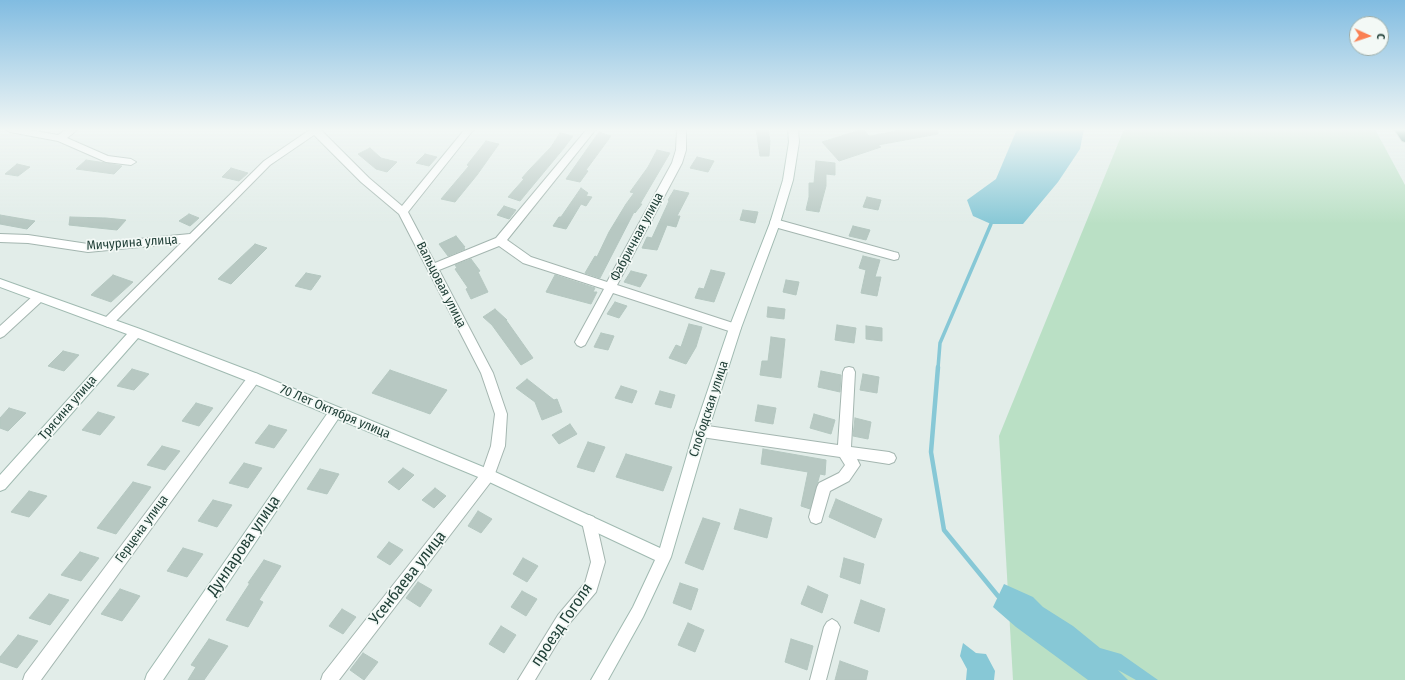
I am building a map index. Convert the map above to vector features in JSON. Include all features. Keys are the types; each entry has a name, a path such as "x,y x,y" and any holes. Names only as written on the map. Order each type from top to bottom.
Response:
{"street":[{"path":"123,161 131,162"},
{"name":"Мичурина улица","path":"108,322 270,161"},
{"name":"Вальцовая улица","path":"346,161 365,180 403,212 487,373 501,414 498,446 488,475"},
{"path":"403,212 444,161"},
{"path":"433,268 500,241 565,161"},
{"name":"Фабричная улица","path":"581,342 678,161"},
{"name":"Слободская улица","path":"599,680 638,612 664,557 701,431 735,328 775,223 788,180 791,161"},
{"path":"775,223 894,256"},
{"name":"Мичурина улица","path":"0,238 28,239 88,248 193,238"},
{"path":"500,241 527,260 735,328"},
{"name":"70 Лет Октября улица","path":"0,283 38,298 136,332 254,378 488,475 664,557"},
{"path":"0,334 38,298"},
{"name":"Трясина улица","path":"0,485 136,332"},
{"path":"816,517 824,487 844,477 853,465 844,452 849,372"},
{"name":"Герцена улица","path":"31,680 254,378"},
{"name":"Дунларова улица","path":"153,680 335,412"},
{"path":"701,431 889,458"},
{"name":"Усенбаева улица","path":"329,680 488,475"},
{"name":"проезд Гоголя","path":"526,680 563,620 591,587 598,562 589,522"},
{"path":"818,680 832,627"}],"green space":[{"path":"1111,161 1392,161 1405,185 1405,680 1013,680 999,436"}],"water":[{"path":"1004,161 1072,161 1058,182 1023,224 991,224 973,216 967,200 996,179"},
{"path":"1004,584 1033,597 1043,607 1073,626 1100,648 1121,654 1158,680 1136,680 1118,670 1128,680 1088,680 1016,627 993,607"},
{"path":"963,643 976,653 986,654 995,671 994,680 966,680 967,669 960,656"}],"building":[{"path":"85,161 122,166 114,174 76,169"},
{"path":"366,161 397,162 387,172 376,169"},
{"path":"418,161 434,161 429,166 416,163"},
{"path":"470,161 487,161 455,202 441,199 469,166 467,165"},
{"path":"538,161 553,161 520,201 508,197 524,179 522,178"},
{"path":"579,161 593,161 580,182 566,179"},
{"path":"651,161 665,161 640,204 642,204 635,213 634,212 600,278 585,273 595,256 597,257 609,232 634,193 630,192"},
{"path":"695,161 714,161 708,172 690,168"},
{"path":"816,161 835,163 835,175 826,174 826,186 819,212 806,210 809,197 809,183 814,183"},
{"path":"17,164 30,167 18,176 5,174"},
{"path":"231,168 248,173 239,181 222,177"},
{"path":"581,188 588,193 586,196 592,197 586,206 581,204 566,229 553,226 559,217 561,217"},
{"path":"674,190 689,193 677,216 680,216 676,227 667,225 657,250 642,248 647,237 652,238 669,201 668,200"},
{"path":"867,197 881,200 878,210 863,207"},
{"path":"504,206 516,210 509,219 497,215"},
{"path":"743,210 758,212 755,223 740,220"},
{"path":"189,214 199,218 190,226 179,221"},
{"path":"0,215 35,221 27,229 0,224"},
{"path":"70,217 126,220 117,230 69,225"},
{"path":"853,226 870,230 866,240 849,236"},
{"path":"456,236 465,249 448,256 439,244"},
{"path":"255,244 267,248 231,284 218,279"},
{"path":"863,256 880,260 875,277 881,277 877,296 861,293 866,270 859,268"},
{"path":"471,259 480,271 478,272 488,292 471,299 466,289 468,288 455,269 457,268 455,265"},
{"path":"711,270 725,273 714,302 695,298 699,288 704,289"},
{"path":"631,271 647,275 640,287 624,282"},
{"path":"306,273 321,276 311,290 295,286"},
{"path":"113,275 133,282 111,302 91,295"},
{"path":"555,275 595,288 593,292 597,292 591,304 546,292"},
{"path":"786,280 799,282 796,295 783,292"},
{"path":"615,302 627,306 619,318 607,314"},
{"path":"768,307 785,309 784,319 767,317"},
{"path":"495,309 507,320 533,358 521,365 492,325 483,317"},
{"path":"689,324 702,327 696,347 686,364 669,358 676,345 681,347"},
{"path":"837,325 856,328 854,343 835,340"},
{"path":"866,326 882,328 882,341 866,339"},
{"path":"601,333 614,336 608,350 594,347"},
{"path":"771,337 785,339 781,378 760,375 762,361 768,361"},
{"path":"63,351 79,355 64,371 48,366"},
{"path":"132,369 149,374 134,390 117,386"},
{"path":"390,370 447,390 430,414 372,393"},
{"path":"821,371 841,375 840,392 818,387"},
{"path":"863,374 879,377 877,393 860,390"},
{"path":"527,379 554,400 557,399 562,412 542,420 535,402 516,388"},
{"path":"621,386 637,391 632,403 615,398"},
{"path":"660,391 675,395 671,408 655,404"},
{"path":"196,403 213,408 199,426 182,421"},
{"path":"758,405 776,408 773,424 755,421"},
{"path":"9,408 26,413 8,431 0,428 0,418"},
{"path":"98,412 115,417 100,435 82,430"},
{"path":"814,414 835,420 831,434 810,428"},
{"path":"855,418 871,422 868,439 853,436"},
{"path":"570,424 577,434 559,444 552,435"},
{"path":"269,425 287,430 274,448 255,443"},
{"path":"588,442 605,447 594,472 577,467"},
{"path":"162,446 180,451 165,470 147,465"},
{"path":"763,449 826,460 825,475 820,474 810,509 801,506 808,472 761,464"},
{"path":"626,454 672,467 663,491 616,477"},
{"path":"244,463 262,468 248,488 229,483"},
{"path":"403,468 414,475 399,490 388,482"},
{"path":"320,469 339,474 327,494 307,489"},
{"path":"133,482 151,487 116,534 97,528"},
{"path":"435,488 446,496 434,508 422,500"},
{"path":"29,491 47,496 29,517 11,512"},
{"path":"836,499 882,519 875,538 829,517"},
{"path":"213,500 232,505 217,527 198,521"},
{"path":"740,509 772,518 767,538 734,529"},
{"path":"478,511 492,519 481,533 468,526"},
{"path":"703,518 720,523 703,570 685,563"},
{"path":"389,542 403,550 390,565 377,557"},
{"path":"183,548 203,554 187,577 167,571"},
{"path":"80,552 99,558 81,581 61,575"},
{"path":"523,558 538,566 527,582 513,574"},
{"path":"844,558 864,564 860,584 840,577"},
{"path":"264,560 281,566 259,600 263,602 248,627 226,620 250,583 248,583"},
{"path":"418,582 432,590 420,607 406,598"},
{"path":"680,583 698,589 691,610 673,603"},
{"path":"808,586 828,595 822,613 801,604"},
{"path":"120,589 140,596 122,621 101,614"},
{"path":"522,591 537,599 526,616 511,607"},
{"path":"49,594 69,600 50,625 29,618"},
{"path":"861,600 885,609 879,632 854,623"},
{"path":"342,609 356,617 343,634 329,626"},
{"path":"688,623 704,630 695,652 678,645"},
{"path":"501,626 516,635 504,653 489,644"},
{"path":"18,635 38,641 17,668 0,662 0,657"},
{"path":"209,639 228,646 204,680 188,680 196,667 191,665"},
{"path":"791,639 813,646 807,670 785,662"},
{"path":"363,653 378,662 364,680 350,670"},
{"path":"840,661 868,671 866,680 835,680"}],"waterway":[{"path":"938,368 940,343 991,224"},
{"path":"938,367 931,452 944,530 998,596"}]}
